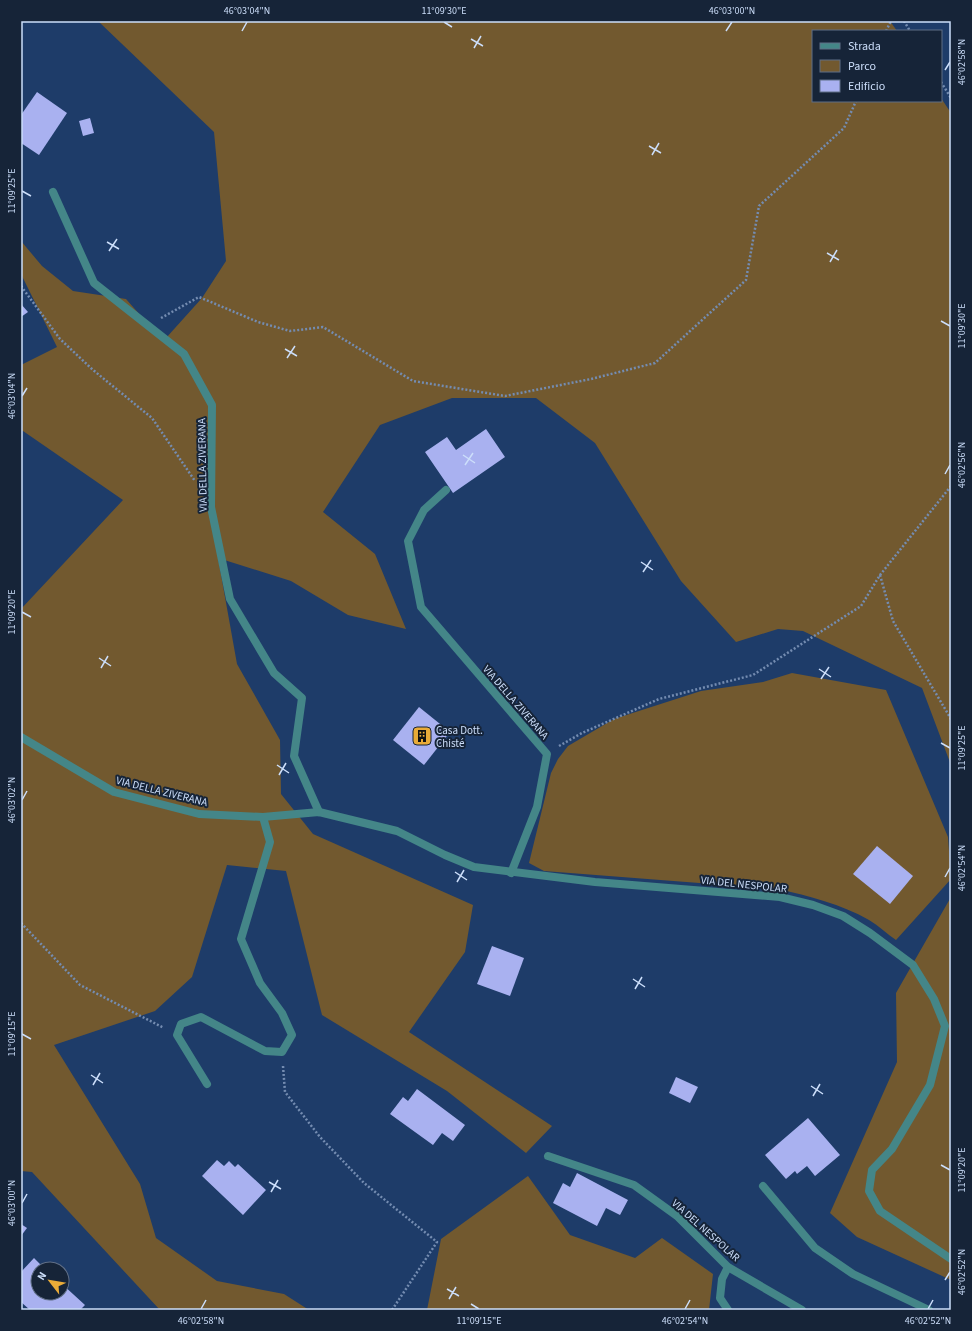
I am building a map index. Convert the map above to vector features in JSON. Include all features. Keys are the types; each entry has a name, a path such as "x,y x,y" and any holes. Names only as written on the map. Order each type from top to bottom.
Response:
{"street":[{"name":"VIA DELLA ZIVERANA","path":"53,192 94,283 148,324 184,354 212,404 211,507 230,600 274,673 302,698 294,756 319,812"},
{"name":"VIA DELLA ZIVERANA","path":"21,738 114,792 199,814 264,817 319,812 397,831 444,855 474,867 511,873 537,808 546,754 421,607 408,541 424,510 446,490"},
{"path":"207,1084 177,1035 181,1024 201,1017 265,1051 282,1052 292,1035 282,1013 260,984 241,939 270,842 264,817"},
{"name":"VIA DEL NESPOLAR","path":"511,873 603,883 780,897 813,905 843,916 870,933 913,965 934,999 948,1026 930,1085 892,1149 872,1170 869,1191 880,1211 951,1259"},
{"name":"VIA DEL NESPOLAR","path":"548,1156 634,1185 677,1216 728,1267 802,1310"},
{"path":"763,1186 815,1248 853,1274 929,1310"},
{"path":"728,1267 722,1279 720,1298 728,1310"}],"path":[{"path":"886,30 891,21"},
{"path":"904,21 909,30"},
{"path":"942,84 951,98"},
{"path":"148,324 199,297 258,322 290,331 323,327 413,381 505,396 591,379 655,363 746,280 759,206 844,128 856,102"},
{"path":"21,286 60,338 93,370 152,418 196,483"},
{"path":"546,754 582,733 659,699 753,675 861,606 880,575 951,486"},
{"path":"880,575 893,621 951,719"},
{"path":"21,923 80,985 177,1035"},
{"path":"282,1052 286,1092 320,1137 364,1183 437,1242 392,1310"}],"green space":[{"path":"98,21 890,21 896,30 812,30 812,102 942,102 942,100 951,113 951,765 922,688 803,631 778,629 736,642 681,581 595,443 536,398 452,398 380,425 323,512 375,554 406,629 348,615 291,581 218,558 237,664 280,740 281,794 313,834 473,905 465,952 409,1032 552,1126 526,1153 447,1091 322,1015 286,871 227,865 192,977 155,1011 54,1045 140,1184 156,1238 217,1281 284,1294 309,1310 160,1310 32,1172 21,1171 21,609 123,500 21,431 21,365 57,347 21,274 21,241 42,266 73,291 126,299 148,324 166,338 202,298 226,261 214,132"},
{"path":"792,673 886,690 948,837 951,879 896,940 869,920 847,909 778,889 544,871 529,863 551,773 558,759 568,746 614,719 701,691 763,682"},
{"path":"951,897 951,1280 857,1237 830,1213 897,1062 896,993"},
{"path":"528,1176 570,1235 635,1258 662,1238 713,1274 709,1310 427,1310 441,1239"}],"building":[{"path":"37,92 67,113 39,155 21,143 21,115"},
{"path":"90,118 94,133 83,136 79,121"},
{"path":"21,304 28,312 21,317"},
{"path":"486,429 505,457 453,493 425,452 447,437 456,450"},
{"name":"Casa Dott. Chisté","path":"419,707 450,732 424,765 393,740"},
{"path":"877,846 913,876 890,904 853,874"},
{"path":"492,946 524,958 510,996 477,984"},
{"path":"676,1077 698,1087 690,1103 669,1093"},
{"path":"417,1089 465,1125 453,1141 442,1133 433,1145 390,1114 403,1097 408,1101"},
{"path":"808,1118 840,1155 815,1176 807,1166 797,1174 795,1171 786,1179 765,1155"},
{"path":"217,1160 224,1166 229,1161 235,1167 238,1164 266,1190 243,1215 202,1176"},
{"path":"577,1173 628,1200 620,1215 606,1208 597,1226 553,1203 563,1183 570,1187"},
{"path":"21,1224 27,1228 21,1236"},
{"path":"30,1262 30,1301 70,1301 70,1291 85,1305 80,1310 30,1310 21,1302 21,1272"}],"place":[{"name":"Casa Dott. Chisté","path":"422,736"}]}
